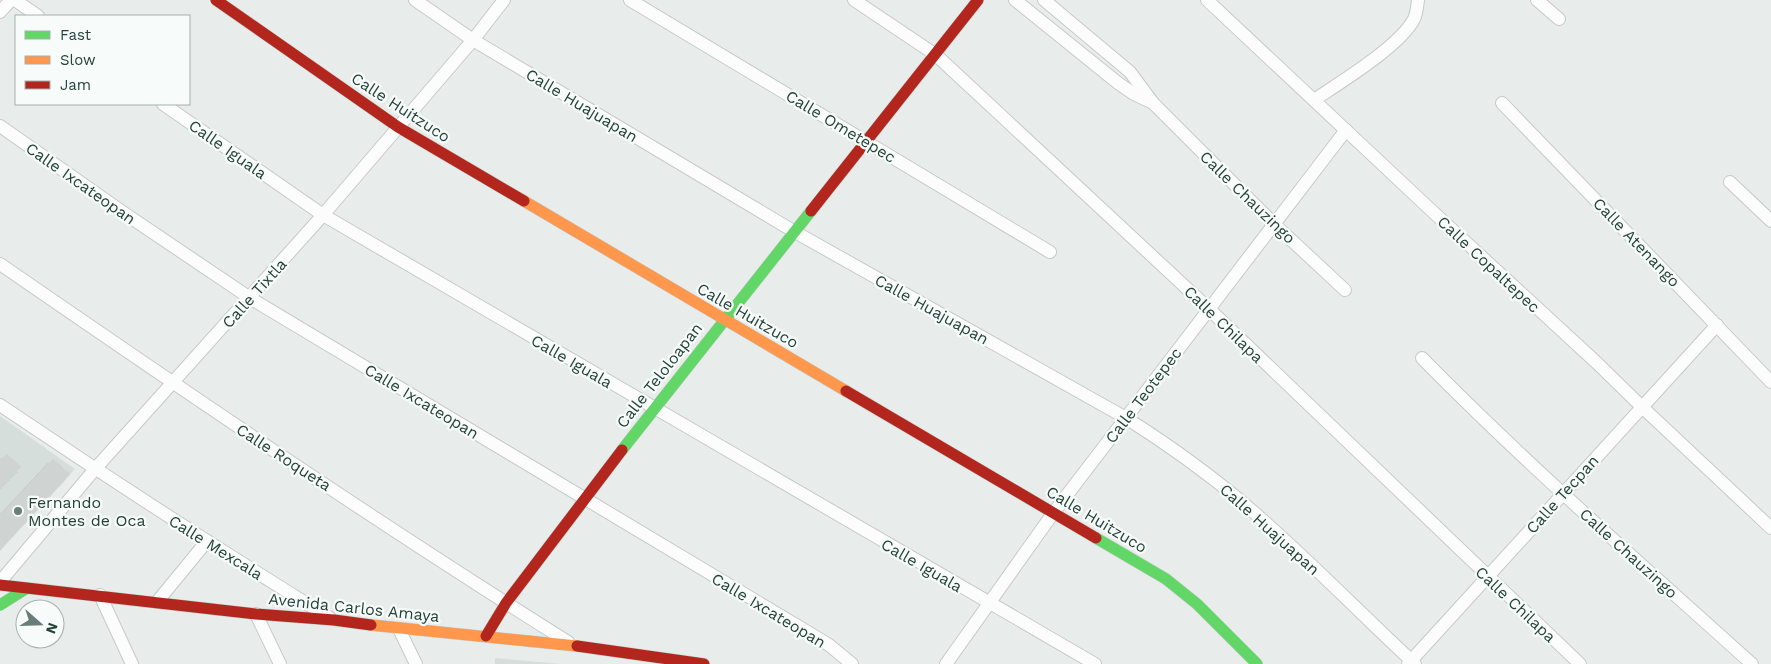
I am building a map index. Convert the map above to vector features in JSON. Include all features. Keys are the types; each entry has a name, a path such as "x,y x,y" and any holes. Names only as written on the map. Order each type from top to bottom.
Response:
{"street":[{"path":"0,12 11,0"},
{"path":"15,0 37,15"},
{"name":"Calle Huitzuco","path":"216,0 398,127 1166,579 1196,604 1257,664"},
{"name":"Calle Huajuapan","path":"415,0 473,40 795,232 1126,418 1199,468 1257,515 1411,663"},
{"name":"Calle Tixtla","path":"0,583 95,470 323,215 473,40 504,0"},
{"name":"Calle Ometepec","path":"630,0 1050,252"},
{"name":"Calle Chilapa","path":"854,0 936,55 1208,308 1580,664"},
{"name":"Calle Teloloapan","path":"486,636 506,603 584,498 978,0"},
{"name":"Calle Chauzingo","path":"1015,0 1118,83 1134,94 1153,103"},
{"name":"Calle Chauzingo","path":"1044,0 1124,66 1141,85 1153,103 1274,223 1345,290"},
{"name":"Calle Copaltepec","path":"1207,0 1597,363 1771,528"},
{"path":"1314,100 1399,38 1415,18 1418,0"},
{"path":"1537,0 1559,19"},
{"name":"Calle Atenango","path":"1502,103 1771,382"},
{"name":"Calle Iguala","path":"164,105 323,215 1094,664"},
{"name":"Calle Ixcateopan","path":"0,126 250,298 806,631 829,645 852,664"},
{"name":"Calle Teotepec","path":"946,664 1054,512 1208,308 1346,130"},
{"path":"1730,182 1771,221"},
{"name":"Calle Roqueta","path":"0,264 172,383 572,645"},
{"name":"Calle Tecpan","path":"1411,663 1562,493 1717,325"},
{"name":"Calle Chauzingo","path":"1422,358 1562,493 1752,664"},
{"name":"Calle Mexcala","path":"0,405 95,470 334,620"},
{"path":"157,602 207,542"},
{"name":"Avenida Carlos Amaya","path":"0,583 28,588 256,614 334,620 399,629 572,645 704,664"},
{"path":"0,605 28,588"},
{"path":"100,595 132,664"},
{"path":"256,614 280,664"},
{"path":"399,629 416,664"}],"shaded area":[{"name":"Fernando Montes de Oca","path":"0,416 75,469 0,550"},
{"path":"495,658 561,664 495,664"}],"building":[{"path":"7,454 21,467 0,488 0,461"},
{"path":"53,459 70,474 0,550 0,516"}],"traffic: fast":[{"path":"622,450 811,211"},
{"path":"1096,538 1166,579 1197,604 1257,664"},
{"path":"0,605 27,588"}],"traffic: slow":[{"path":"524,201 846,391"},
{"path":"371,625 577,646"}],"traffic: jam":[{"path":"216,0 398,127 524,201"},
{"path":"811,211 978,0"},
{"path":"846,391 1096,538"},
{"path":"486,636 506,603 622,450"},
{"path":"0,585 371,625"},
{"path":"577,646 704,664"}],"place":[{"name":"Fernando Montes de Oca","path":"18,511"}]}
